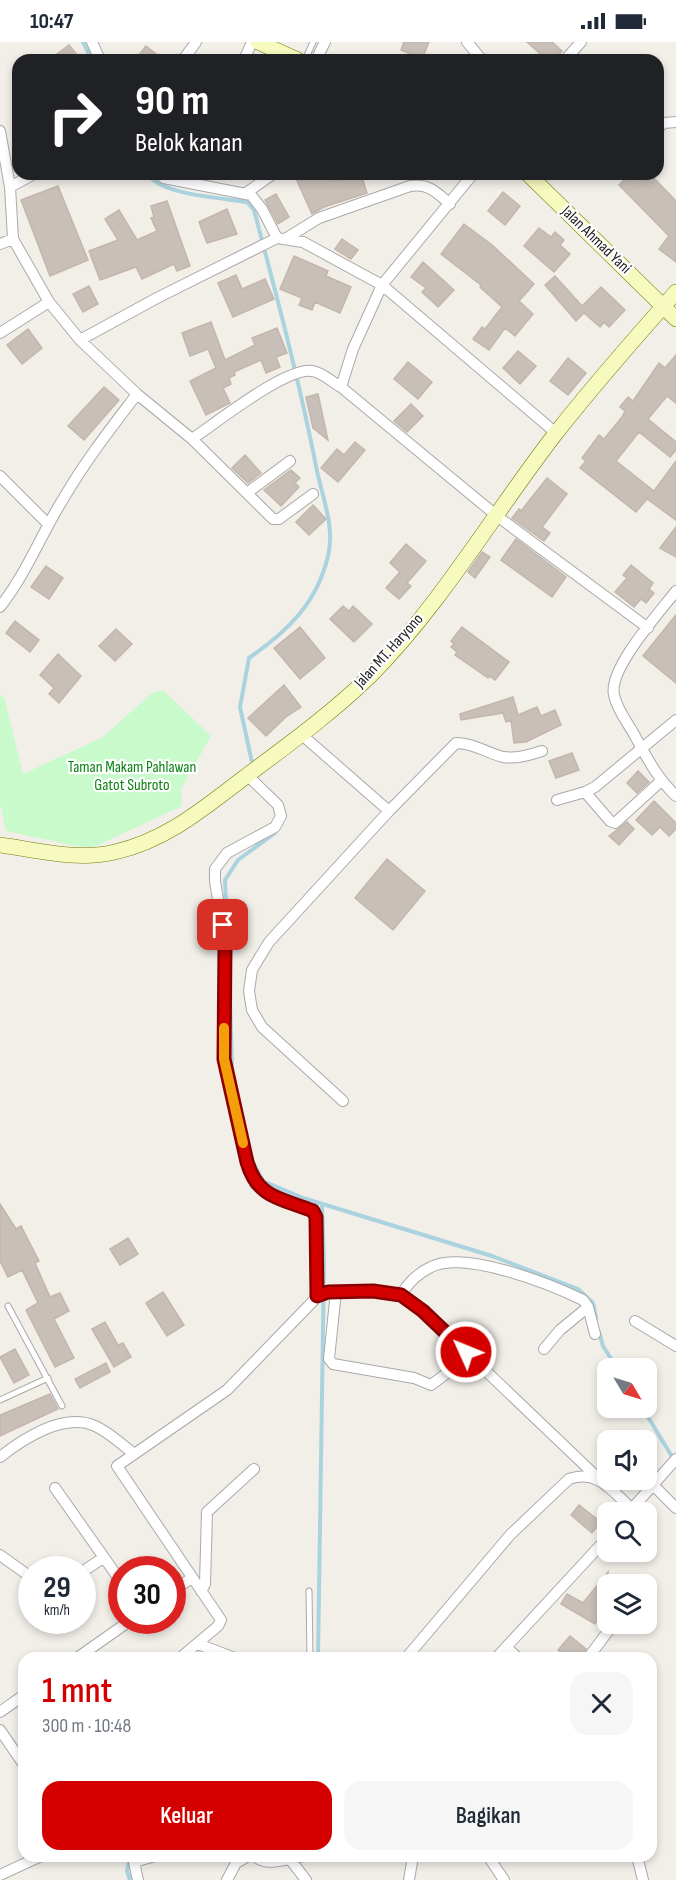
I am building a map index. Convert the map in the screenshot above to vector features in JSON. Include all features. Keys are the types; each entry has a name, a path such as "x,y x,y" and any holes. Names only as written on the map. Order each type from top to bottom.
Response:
{"street":[{"path":"248,54 258,42 284,54"},
{"path":"0,131 10,187 14,239 49,302 80,340 137,394 192,440 276,520 313,494"},
{"path":"10,187 23,180"},
{"path":"175,180 246,193 258,202 278,239"},
{"path":"246,193 264,180"},
{"path":"341,387 353,349 382,285 468,180"},
{"name":"Jalan Ahmad Yani","path":"534,180 676,319"},
{"path":"80,340 256,248 319,219 410,186 424,184 450,204"},
{"path":"0,244 14,239"},
{"path":"278,239 312,245 382,285 556,433"},
{"name":"Jalan MT. Haryono","path":"0,845 76,856 116,852 158,836 195,817 302,735 370,675 406,637 556,433 676,292"},
{"path":"0,333 49,302"},
{"path":"192,440 288,376 300,371 316,371 341,387 497,516 648,628"},
{"path":"0,607 18,582 48,524 90,456 137,394"},
{"path":"248,493 290,461"},
{"path":"0,476 48,524"},
{"path":"676,591 618,669 613,687 619,707 641,747 661,781 676,796"},
{"path":"557,800 585,792 676,720"},
{"path":"302,735 388,811"},
{"path":"343,1101 262,1027 252,1010 249,991 252,970 269,942 388,811 456,743 467,743 502,757 519,758 542,751"},
{"path":"254,771 278,806 281,816 275,827 227,853 215,869 214,881 225,945 224,1059 247,1162 255,1184 270,1194 313,1211 316,1217 326,1293 329,1359 333,1364 414,1378 431,1384 466,1352"},
{"path":"585,792 610,821 615,823 661,781"},
{"path":"401,1295 409,1282 432,1266 475,1262 583,1300 588,1307 595,1334"},
{"path":"188,1652 221,1623 116,1469 119,1463 133,1453 227,1390 326,1293 373,1291 401,1295 423,1311 597,1477"},
{"path":"544,1349 560,1330 588,1307"},
{"path":"635,1321 676,1346"},
{"path":"0,1457 42,1431 72,1424 92,1425 133,1453"},
{"path":"657,1481 676,1460"},
{"path":"201,1591 205,1584 207,1512 254,1468"},
{"path":"411,1652 504,1543 551,1493 569,1479 578,1476 597,1477"},
{"path":"56,1488 108,1564"},
{"path":"657,1489 676,1508"},
{"path":"610,1490 623,1502"},
{"path":"638,1502 649,1490"},
{"path":"501,1652 597,1549"},
{"path":"0,1555 18,1568"},
{"path":"96,1562 103,1557"},
{"path":"186,1582 192,1578"},
{"path":"86,1652 111,1634"},
{"path":"592,1652 606,1634"},
{"path":"198,1644 219,1652"},
{"path":"506,1647 511,1652"},
{"path":"0,1712 18,1699"},
{"path":"0,1730 18,1756"},
{"path":"0,1875 28,1862"},
{"path":"134,1862 138,1880"},
{"path":"227,1880 238,1862"},
{"path":"292,1862 306,1880"},
{"path":"409,1880 412,1862"},
{"path":"492,1862 504,1880"},
{"path":"638,1862 643,1880"}],"lane":[{"path":"8,1306 62,1406"},
{"path":"0,1400 48,1378"},
{"path":"309,1591 310,1652"}],"green space":[{"name":"Taman Makam Pahlawan Gatot Subroto","path":"163,690 211,736 181,789 182,806 94,847 76,846 6,831 0,803 0,695 4,697 23,774 103,737 152,693"}],"building":[{"path":"404,42 429,42 424,54 410,54 401,50"},
{"path":"527,42 552,42 562,51 559,54 540,54"},
{"path":"69,45 76,54 57,54"},
{"path":"146,46 156,54 140,54"},
{"path":"297,180 363,180 367,193 324,207 312,214"},
{"path":"624,180 656,180 676,201 676,262 659,249 669,236 619,185"},
{"path":"58,186 88,260 50,276 21,200"},
{"path":"503,192 520,206 505,225 488,211"},
{"path":"276,194 289,217 278,224 265,200"},
{"path":"167,201 190,266 177,271 174,264 142,279 136,267 100,280 89,251 118,240 105,219 119,210 137,240 157,231 151,218 154,217 151,206"},
{"path":"227,209 237,234 207,243 199,222"},
{"path":"464,224 492,245 534,284 519,301 533,314 515,336 505,328 489,350 473,339 482,327 485,329 502,307 480,287 481,285 441,254"},
{"path":"539,228 551,237 555,232 564,240 560,245 570,254 554,272 524,246"},
{"path":"342,239 358,250 351,259 335,249"},
{"path":"294,256 328,271 326,276 351,287 340,313 315,302 312,310 299,305 302,298 280,289"},
{"path":"423,262 454,290 438,307 422,292 426,288 411,277"},
{"path":"236,275 242,289 265,279 274,299 233,317 218,283"},
{"path":"555,276 582,306 601,287 625,310 609,327 604,322 600,327 584,313 576,321 545,285"},
{"path":"89,286 98,304 83,312 73,294"},
{"path":"211,322 225,360 255,345 252,338 277,328 287,353 276,357 280,367 266,373 261,360 234,372 235,375 229,378 231,384 223,388 230,403 206,415 190,381 216,368 208,349 190,356 182,333"},
{"path":"28,329 42,348 22,364 7,345"},
{"path":"518,351 536,366 520,384 503,368"},
{"path":"676,355 676,403 667,396 648,419 676,442 676,450 670,457 639,432 616,461 654,491 676,461 676,520 647,499 636,512 580,468 586,461 582,458 599,435 604,439 622,417 625,411 620,407 628,397 633,401 659,363 665,368"},
{"path":"568,358 586,373 568,395 550,381"},
{"path":"408,362 432,382 418,399 394,379"},
{"path":"104,387 119,400 84,440 68,426"},
{"path":"318,394 328,440 313,428 306,397"},
{"path":"411,404 423,416 407,432 394,421"},
{"path":"355,442 365,450 338,482 321,468 337,449 344,455"},
{"path":"245,455 261,473 248,483 232,468"},
{"path":"291,470 300,478 295,483 299,487 281,506 264,490"},
{"path":"547,478 567,494 542,527 550,533 544,541 512,518 519,509 521,511"},
{"path":"313,505 326,519 309,535 296,522"},
{"path":"676,527 676,557 660,548"},
{"path":"516,539 566,577 552,597 501,560"},
{"path":"406,544 426,561 407,583 411,586 399,599 386,588 400,572 390,563"},
{"path":"482,552 490,557 475,578 468,572"},
{"path":"631,565 653,583 649,589 654,593 646,603 641,599 634,607 615,592 627,578 623,575"},
{"path":"46,566 63,578 49,599 31,587"},
{"path":"343,606 349,611 353,606 372,624 354,642 330,619"},
{"path":"676,615 676,683 643,656"},
{"path":"15,621 39,640 30,652 6,633"},
{"path":"300,627 325,658 300,679 274,648"},
{"path":"462,627 509,662 495,680 489,676 488,678 455,655 457,652 451,647 454,644 451,641"},
{"path":"116,629 132,644 115,661 99,646"},
{"path":"58,654 81,676 59,703 49,694 54,688 40,675"},
{"path":"284,685 301,707 286,717 266,736 248,718"},
{"path":"513,697 518,715 537,707 541,716 555,710 561,725 526,742 514,743 511,720 506,722 503,713 461,720 460,714"},
{"path":"572,753 579,770 556,778 549,761"},
{"path":"638,771 649,782 637,793 627,783"},
{"path":"654,801 676,823 676,829 669,836 660,827 652,835 636,820"},
{"path":"627,822 634,829 619,845 609,836"},
{"path":"387,859 425,891 393,930 355,898"},
{"path":"0,1204 16,1229 21,1226 39,1261 35,1263 50,1297 60,1293 69,1311 54,1319 74,1358 55,1367 26,1310 38,1303 22,1270 8,1277 0,1261"},
{"path":"128,1238 138,1254 120,1265 110,1249"},
{"path":"163,1292 184,1325 167,1336 146,1303"},
{"path":"105,1322 118,1345 123,1343 131,1357 114,1367 92,1329"},
{"path":"15,1349 29,1375 14,1383 0,1357"},
{"path":"106,1363 110,1372 80,1388 75,1379"},
{"path":"50,1394 58,1409 0,1436 0,1415"},
{"path":"579,1505 597,1519 597,1527 592,1533 571,1515"},
{"path":"597,1586 597,1620 595,1624 561,1604 567,1594 583,1603"},
{"path":"570,1636 586,1649 584,1652 560,1652 558,1650"}],"waterway":[{"path":"83,42 89,54"},
{"path":"154,180 178,191 247,202 254,210 296,373 327,514 330,545 323,573 316,588 308,602 288,626 249,658 240,707 253,767"},
{"path":"227,926 225,880 238,860 275,833"},
{"path":"230,996 232,1068 241,1111"},
{"path":"251,1159 263,1181 303,1198 492,1256 578,1289 593,1303 596,1318"},
{"path":"318,1652 324,1263 322,1205"},
{"path":"599,1332 603,1346 611,1358"},
{"path":"649,1418 674,1460"},
{"path":"129,1862 127,1871 130,1880"}],"slow traffic":[{"path":"224,1028 224,1059 243,1143"}],"route":[{"path":"223,925 225,945 224,1059 247,1162 255,1184 261,1189 313,1211 316,1217 318,1242 317,1296 328,1292 373,1291 401,1295 423,1311 466,1352"}]}
